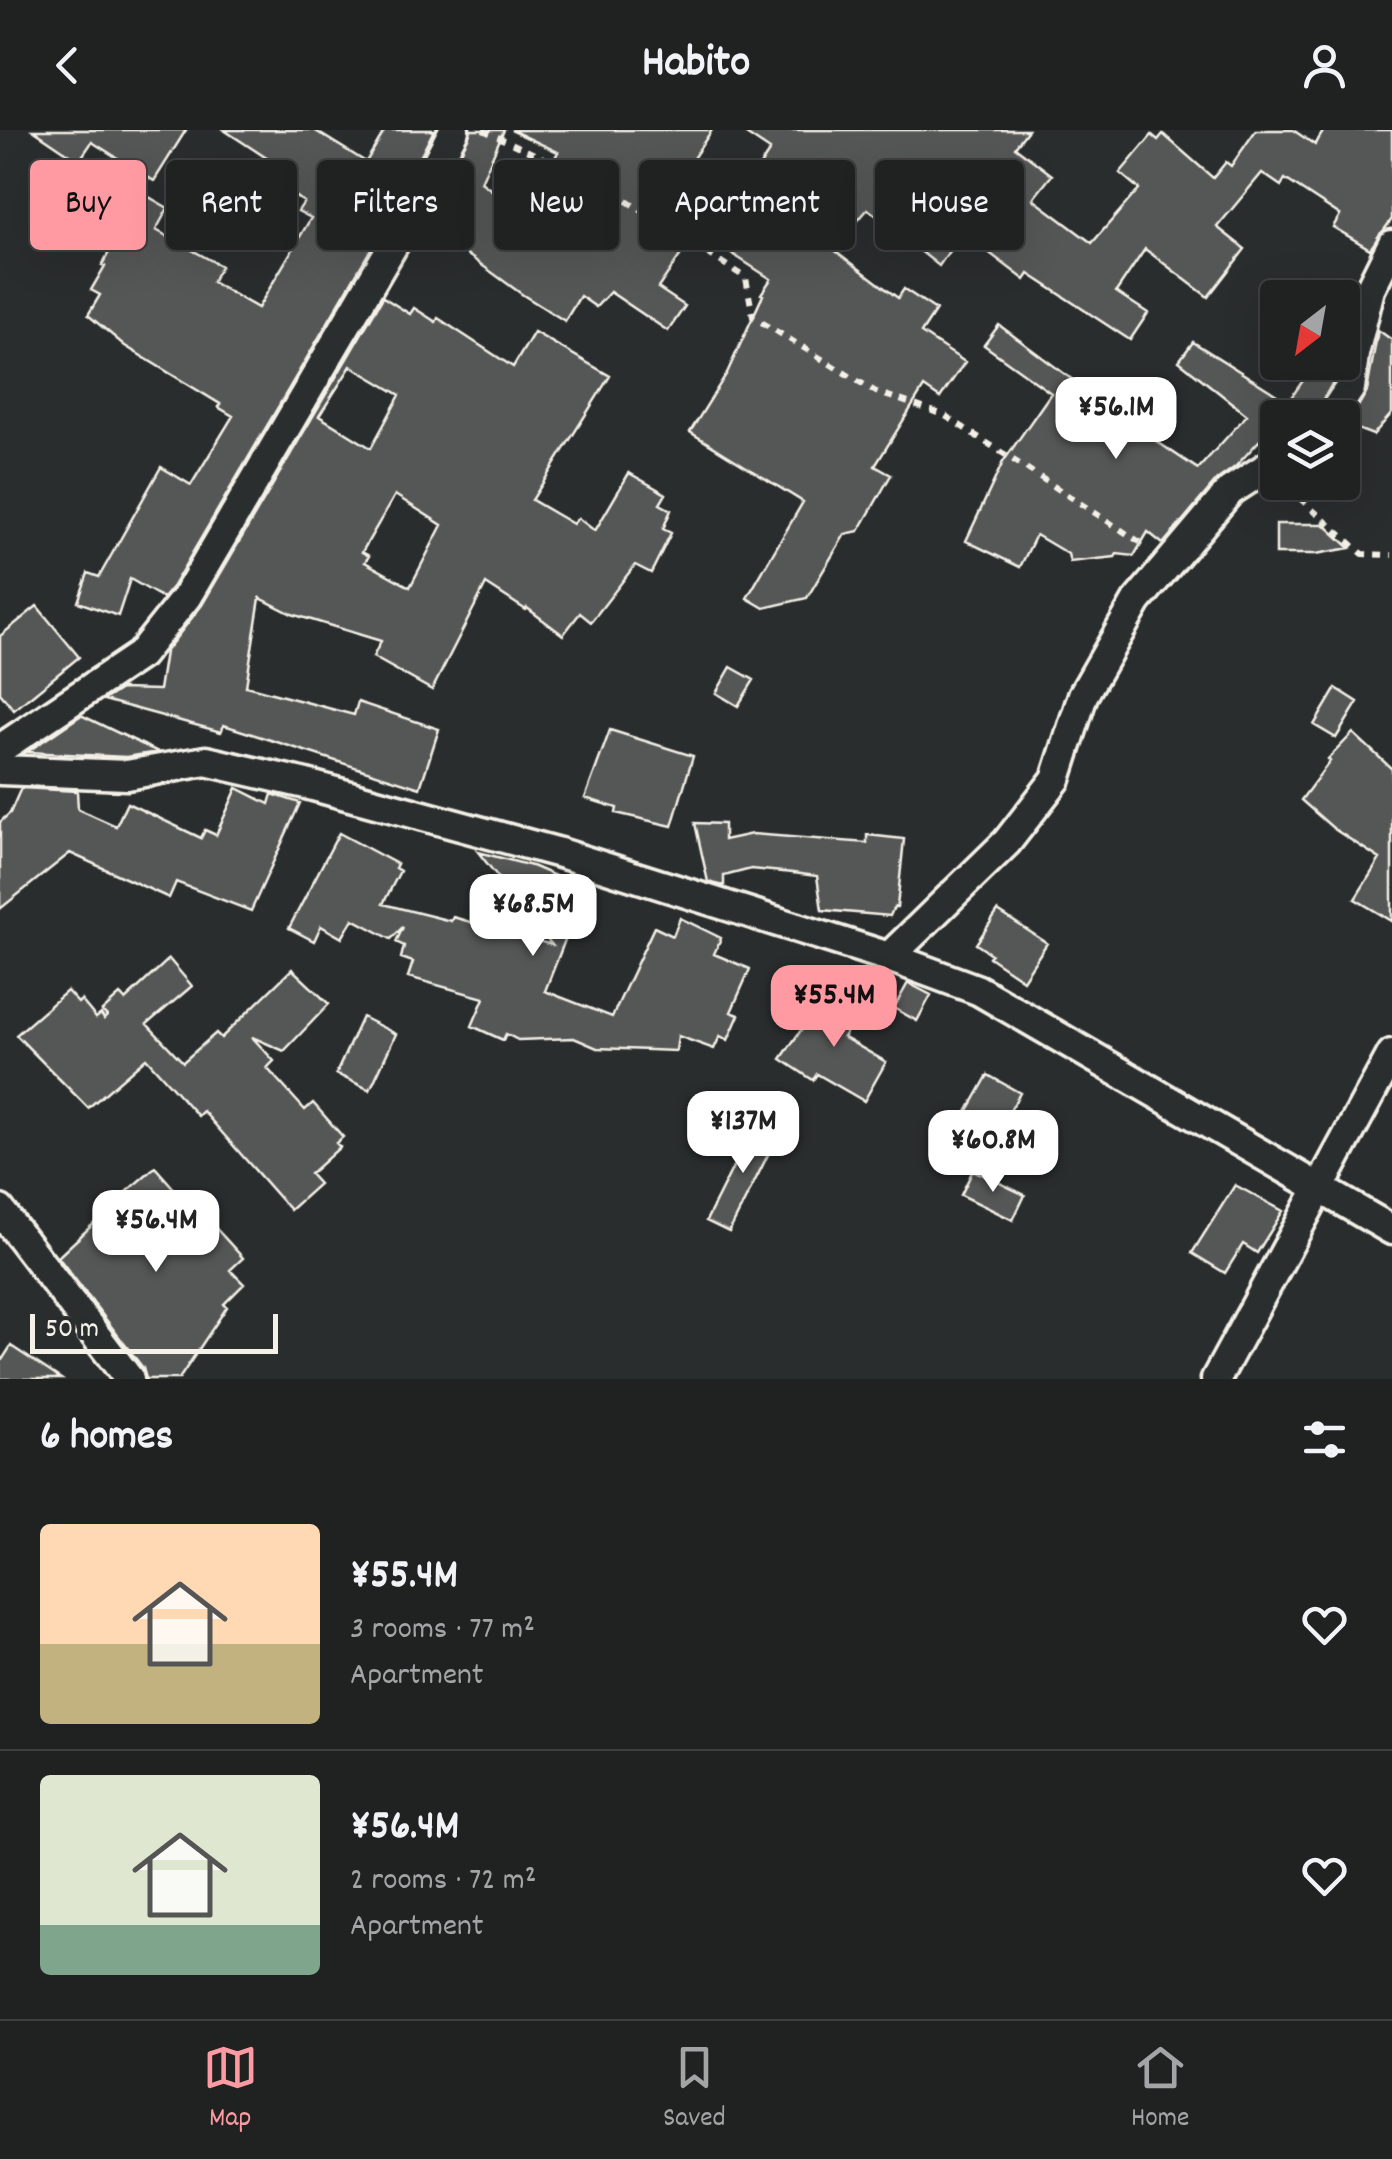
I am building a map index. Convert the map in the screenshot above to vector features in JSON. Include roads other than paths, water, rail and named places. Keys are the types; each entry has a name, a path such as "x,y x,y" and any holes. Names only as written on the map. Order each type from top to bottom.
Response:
{"street":[{"path":"0,749 140,655 187,596 403,228 454,130"},
{"path":"1342,400 1350,388 1370,289 1392,245"},
{"path":"888,957 1007,842 1056,779 1083,695 1137,601 1230,491 1260,472"},
{"path":"0,770 127,775 206,761 306,784 560,854 888,957 978,990 1392,1230"},
{"path":"1216,1379 1392,1054"},
{"path":"0,1210 129,1379"}]}
